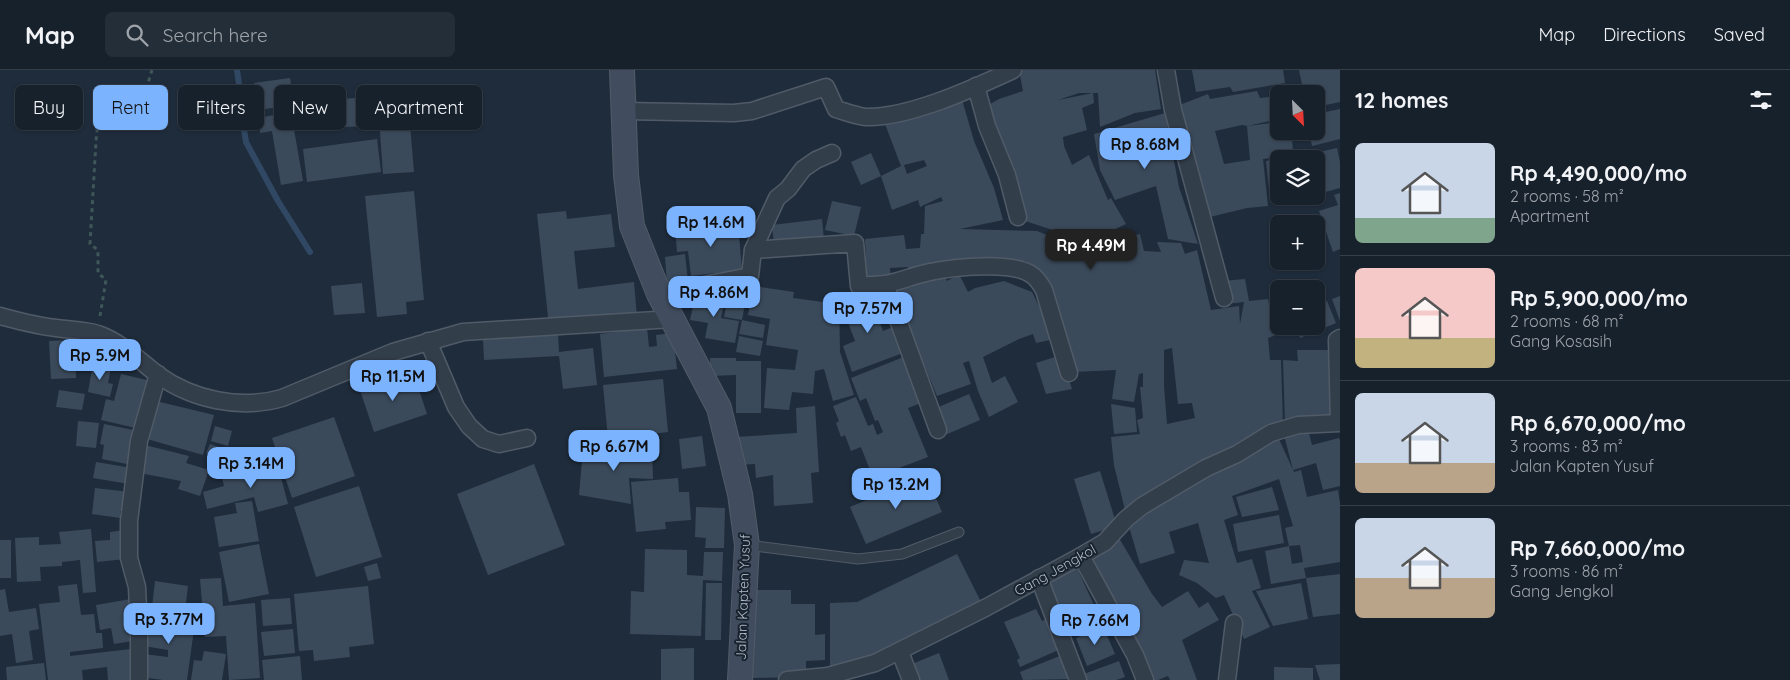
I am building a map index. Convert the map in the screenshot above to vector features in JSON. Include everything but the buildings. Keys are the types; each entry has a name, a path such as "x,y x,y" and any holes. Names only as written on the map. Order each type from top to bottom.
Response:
{"main road":[{"name":"Jalan Kapten Yusuf","path":"622,70 626,175 632,226 659,294 719,408 740,494 747,545 740,680"}],"street":[{"path":"624,110 734,113 752,111 826,87 836,110 868,117 896,113 930,104 1013,70"},
{"path":"1166,70 1173,110 1224,298"},
{"path":"976,86 987,126 1007,175 1018,217"},
{"path":"659,294 750,276 753,250 777,198 788,189 803,169 816,160 832,154"},
{"path":"753,250 855,243 859,286 884,284 931,272 956,269 996,266 1023,270 1032,275 1044,290 1070,373"},
{"path":"884,284 938,430"},
{"path":"0,316 37,326 96,333 123,347 176,387 198,395 239,403 265,403 282,398 356,366 428,341 463,332 672,319"},
{"name":"Gang Jengkol","path":"787,680 828,676 860,668 900,652 1082,556 1105,542 1126,519 1142,506 1200,472 1237,454 1271,433 1298,425 1339,423 1337,340 1340,338"},
{"path":"428,341 456,407 469,426 483,439 499,444 528,438"},
{"path":"139,680 137,588 129,558 129,521 139,441 158,374"},
{"path":"1082,556 1135,655 1145,680"},
{"path":"1039,578 1078,680"},
{"path":"1227,680 1234,623"},
{"path":"900,652 911,680"}],"lane":[{"path":"747,545 858,559 902,554 959,532"}],"path":[{"path":"96,333 106,280 98,273 98,250 90,244 101,91 143,100 152,70"}],"waterway":[{"path":"237,70 246,142 278,201 310,252"}]}
